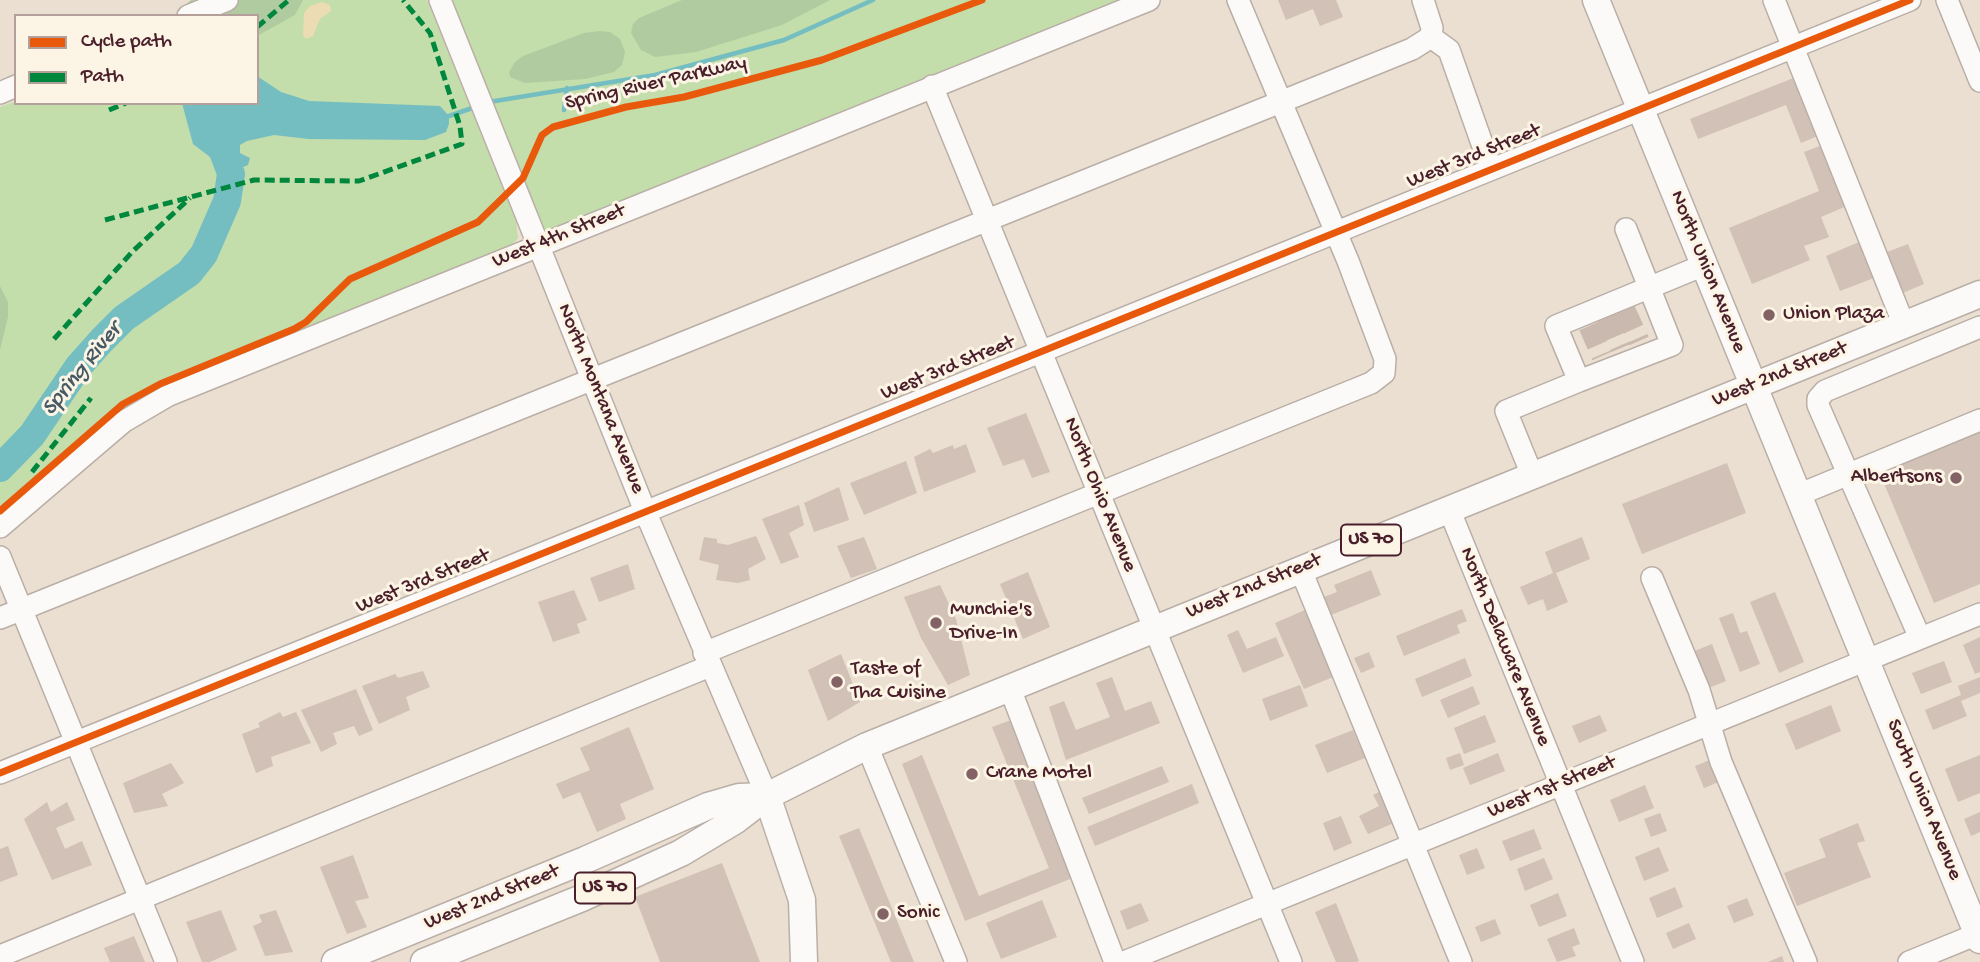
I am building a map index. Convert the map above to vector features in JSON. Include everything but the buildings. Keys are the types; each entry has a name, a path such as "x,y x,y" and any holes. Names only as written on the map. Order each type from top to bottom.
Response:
{"main road":[{"name":"North Union Avenue","path":"1596,0 1866,660"},
{"name":"West 2nd Street","path":"427,960 582,898 681,853 736,820 767,796 867,746 1009,686 1980,294"},
{"name":"South Union Avenue","path":"1866,660 1979,936"},
{"name":"West 2nd Street","path":"335,962 585,860 708,806 739,797 767,796"},
{"path":"767,796 802,900 804,962"}],"street":[{"path":"193,14 227,0"},
{"name":"North Montana Avenue","path":"440,0 645,512 767,796"},
{"name":"West 4th Street","path":"0,527 123,422 153,404 1149,0"},
{"path":"0,956 1099,494 1371,383 1384,373 1387,366 1382,347 1238,0"},
{"path":"1423,0 1432,28 1431,37"},
{"path":"1773,0 1904,325"},
{"name":"West 3rd Street","path":"0,773 1910,0"},
{"path":"1947,0 1980,81"},
{"path":"0,618 988,222 1280,100 1412,49 1431,37"},
{"path":"1431,37 1449,50 1491,169"},
{"name":"North Ohio Avenue","path":"932,86 1291,962"},
{"path":"1532,475 1506,411 1579,381 1624,355 1672,345 1626,229"},
{"path":"1579,381 1556,326 1605,312 1649,288 1704,265"},
{"path":"1920,638 1818,405 1820,394 1980,327"},
{"path":"1798,495 1980,420"},
{"name":"North Delaware Avenue","path":"1449,509 1633,962"},
{"path":"0,557 166,962"},
{"path":"1300,568 1461,962"},
{"path":"1653,578 1699,690 1708,724 1806,962"},
{"name":"West 1st Street","path":"1124,962 1980,614"},
{"path":"1009,686 1115,962"},
{"path":"867,746 956,962"},
{"path":"1909,962 1979,936"}],"green space":[{"path":"191,0 303,0 295,15 259,35 259,14 185,14 185,5"},
{"path":"256,0 427,0 516,221 518,238 512,245 169,385 124,408 0,516 0,107 14,102 14,105 259,105 259,14 256,14"},
{"path":"440,0 1149,0 538,247"},
{"path":"682,0 830,0 782,25 696,52 655,57 641,50 631,33 633,24 639,18"},
{"path":"610,32 620,39 625,52 622,65 614,72 585,79 525,83 510,77 509,72 515,62 523,56 584,33"},
{"path":"0,286 8,302 8,317 0,350"}],"sand":[{"path":"322,2 330,5 331,11 320,19 313,36 306,39 303,35 304,13 310,6"}],"water":[{"path":"259,77 281,92 309,101 440,106 449,116 446,132 425,140 309,139 274,135 247,141 240,145 240,153 250,158 248,165 218,178 210,157 193,144 183,105 259,105"}],"waterway":[{"name":"Spring River","path":"489,102 655,75 784,40 873,0"},
{"path":"564,110 567,88"},
{"name":"Spring River","path":"449,116 478,106"},
{"name":"Spring River","path":"0,468 32,435 78,367 102,340 124,318 189,273 204,254 227,201 231,174"}],"tunnel":[{"path":"1625,310 1639,341"},
{"path":"1608,317 1621,348"},
{"path":"1589,326 1602,356"}],"marked path":[{"path":"259,25 289,0"},
{"path":"105,220 254,180 359,181 462,144 460,126 430,33 403,0"},
{"path":"109,110 121,105"},
{"path":"54,339 133,251 190,198"},
{"path":"32,472 91,398"}],"cycle path":[{"name":"Spring River Parkway","path":"0,511 123,404 160,384 294,329 306,322 350,279 478,222 523,178 542,135 553,127 626,107 684,97 822,60 982,0"},
{"path":"0,773 1910,0"}],"place":[{"name":"Union Plaza","path":"1769,315"},
{"name":"Albertsons","path":"1956,478"},
{"name":"Munchie's Drive-In","path":"936,623"},
{"name":"Taste of Tha Cuisine","path":"837,682"},
{"name":"Crane Motel","path":"972,774"},
{"name":"Sonic","path":"883,914"}]}
